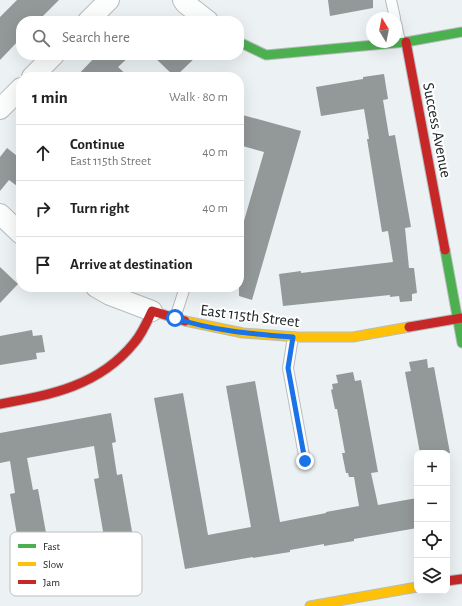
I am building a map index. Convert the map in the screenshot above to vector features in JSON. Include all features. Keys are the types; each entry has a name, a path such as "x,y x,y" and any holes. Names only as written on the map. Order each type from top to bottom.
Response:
{"street":[{"path":"93,16 109,0"},
{"path":"183,0 202,16"},
{"path":"244,44 266,55 403,42 462,32"},
{"name":"Success Avenue","path":"403,42 460,318 462,343"},
{"path":"37,72 49,60"},
{"path":"0,109 16,93"},
{"path":"0,214 16,229"},
{"path":"0,404 51,395 88,382 112,367 135,343 152,311 106,292"},
{"name":"East 115th Street","path":"152,311 193,324 243,333 293,337 353,337 460,318"},
{"path":"450,581 462,579"},
{"path":"310,606 414,588"}],"lane":[{"path":"392,0 394,12"},
{"path":"175,318 183,292"},
{"path":"293,337 288,368 305,461"}],"building":[{"path":"17,0 59,0 43,16 16,16 16,43 0,60 0,17"},
{"path":"328,0 373,0 373,8 330,16"},
{"path":"92,60 126,60 118,67 124,72 81,72"},
{"path":"157,60 193,60 180,72 170,72"},
{"path":"384,74 388,99 383,100 389,136 395,135 411,227 405,228 409,268 414,268 417,293 412,294 412,301 400,302 399,296 390,297 390,295 283,306 279,274 301,271 301,273 393,262 388,231 382,232 367,139 369,139 364,109 321,116 316,87"},
{"path":"244,115 301,131 252,300 239,296 239,292 244,292 244,221 264,152 244,146"},
{"path":"7,148 16,155 16,185 9,180 0,191 0,157"},
{"path":"0,267 16,282 16,286 0,303"},
{"path":"32,330 33,336 42,335 45,352 36,353 37,359 0,365 0,336"},
{"path":"427,359 428,368 434,367 449,450 419,450 405,372 411,371 409,362"},
{"path":"353,372 355,381 361,380 378,472 371,473 378,505 414,499 414,529 354,539 354,541 324,546 324,544 290,550 290,552 185,569 154,398 183,393 208,535 251,527 226,386 255,381 280,522 359,506 354,477 349,477 348,473 346,473 342,453 345,453 337,409 335,409 331,390 333,389 332,384 338,383 336,375"},
{"path":"111,413 116,442 112,443 117,475 122,474 132,532 103,532 94,479 99,478 94,446 27,458 33,490 38,489 46,532 17,532 10,494 15,493 10,461 0,463 0,433"}],"traffic: fast":[{"path":"244,44 266,55 406,42 462,32"},
{"path":"445,250 462,343"}],"traffic: slow":[{"path":"185,321 243,333 298,337 353,337 409,327"},
{"path":"310,606 414,588"}],"traffic: jam":[{"path":"406,42 445,250"},
{"path":"0,404 38,397 90,379 120,358 137,339 152,311 185,321"},
{"path":"409,327 462,318"},
{"path":"450,581 462,579"}],"route":[{"path":"175,318 193,324 243,333 293,337 288,368 305,461"}]}
